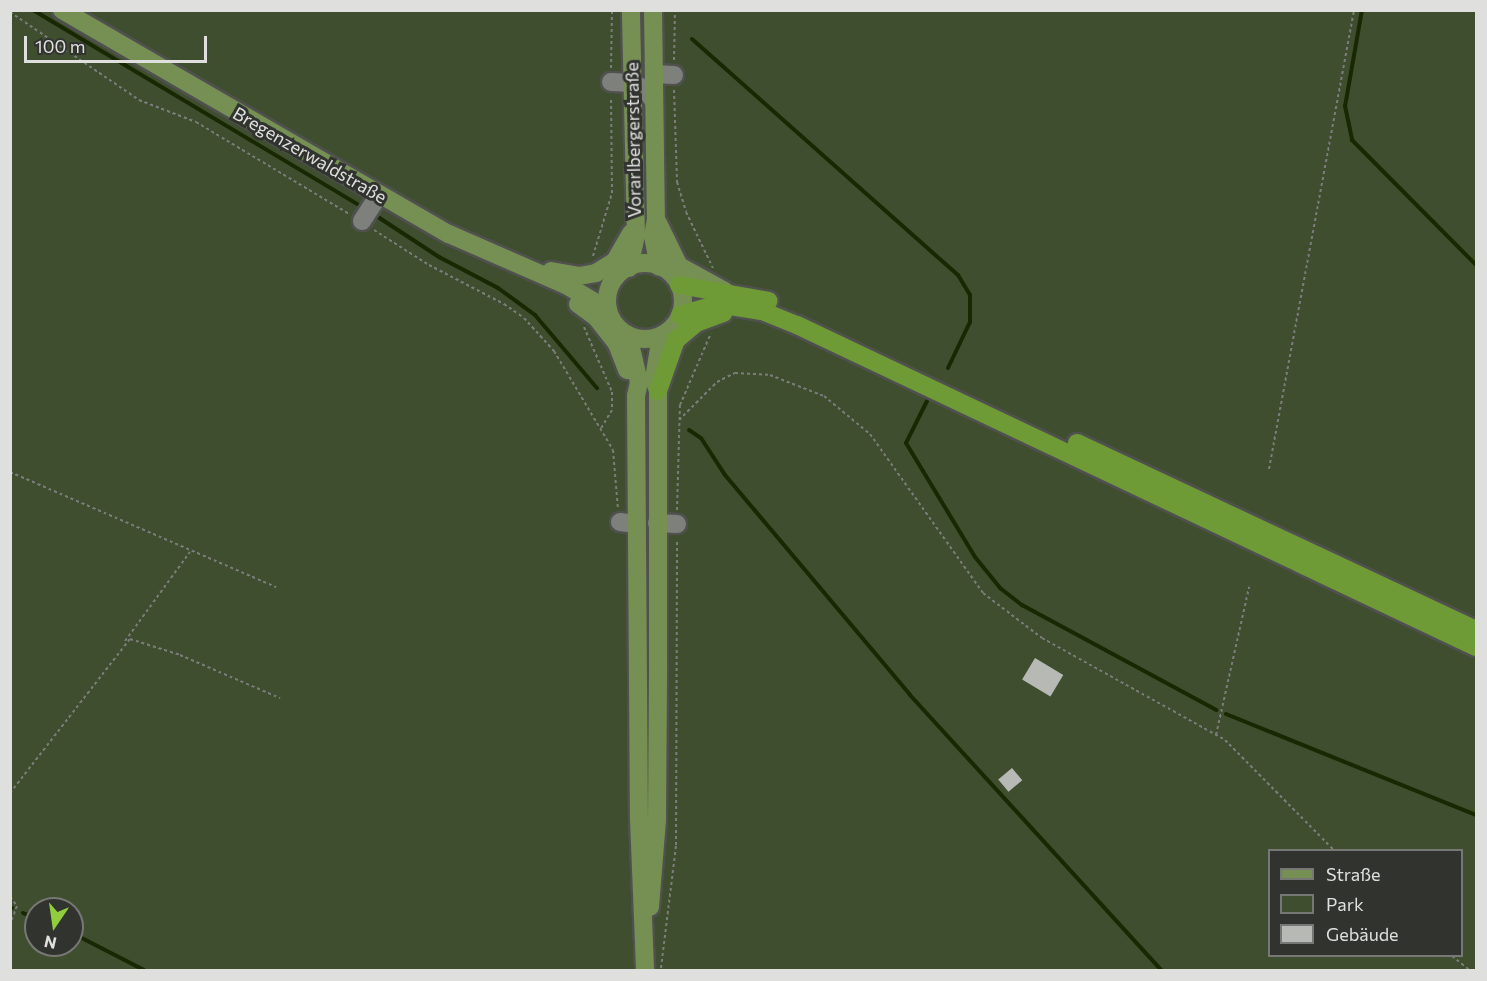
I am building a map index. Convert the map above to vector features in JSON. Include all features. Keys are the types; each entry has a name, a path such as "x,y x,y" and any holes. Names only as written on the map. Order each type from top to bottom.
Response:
{"highway":[{"path":"679,285 721,285 769,301 814,320 1476,630"},
{"path":"680,315 711,306 749,308 797,325 1476,647"},
{"path":"657,391 670,352 684,331 718,314 749,308"}],"main road":[{"name":"Bregenzerwaldstraße","path":"62,10 379,195 525,270 566,285 608,310"},
{"name":"Vorarlbergerstraße","path":"608,310 608,294 636,245 631,10"},
{"name":"Vorarlbergerstraße","path":"653,10 656,219 653,236 659,266"},
{"path":"656,219 679,266 721,285"},
{"path":"525,270 579,276 596,273 615,261 634,229"},
{"path":"621,274 645,263 659,266 679,285 680,315 661,336 654,378 657,391 657,820 645,947"},
{"path":"525,270 536,283 596,317 617,344 636,396"},
{"name":"Bregenzerwaldstraße","path":"566,285 597,286 621,274"},
{"path":"608,310 619,329 628,335 646,339 661,336"},
{"path":"628,335 638,370 636,467 628,523 645,970"},
{"path":"636,467 647,482 648,515 657,523"}],"lane":[{"path":"654,74 674,75"},
{"path":"611,82 632,83 645,89 654,102"},
{"path":"362,221 379,195"},
{"path":"657,523 676,524"}],"path":[{"path":"592,258 612,193 612,10"},
{"path":"675,10 677,182 686,212 710,256 721,285"},
{"path":"1269,469 1354,10"},
{"path":"10,12 139,100 196,122 362,221 419,259 524,318 554,351 601,428 612,410 612,392 583,321"},
{"path":"661,970 676,845 676,524 679,420 684,391 713,327"},
{"path":"679,420 717,382 735,373 770,375 824,396 870,434 965,571 1004,612 1042,639 1216,735 1333,849"},
{"path":"10,472 276,587"},
{"path":"10,793 124,644 190,551"},
{"path":"1216,735 1249,587"},
{"path":"124,644 130,639 140,641 280,698"},
{"path":"10,897 16,906 10,924"},
{"path":"1453,957 1469,970"}],"green space":[{"path":"10,11 1476,11 1476,970 11,970"}],"building":[{"path":"1035,658 1063,675 1050,696 1022,679"},
{"path":"1012,768 1022,780 1008,792 998,780"}],"waterway":[{"path":"33,10 359,205"},
{"path":"1362,10 1345,106 1352,140 1476,265"},
{"path":"692,39 958,275 970,295 970,322 948,368"},
{"path":"375,215 439,257 498,288 535,315 597,388"},
{"path":"927,401 906,443 975,557 1000,588 1022,605 1216,710"},
{"path":"689,430 701,438 725,475 910,695 1161,970"},
{"path":"1226,714 1476,815"},
{"path":"84,939 144,970"}]}
